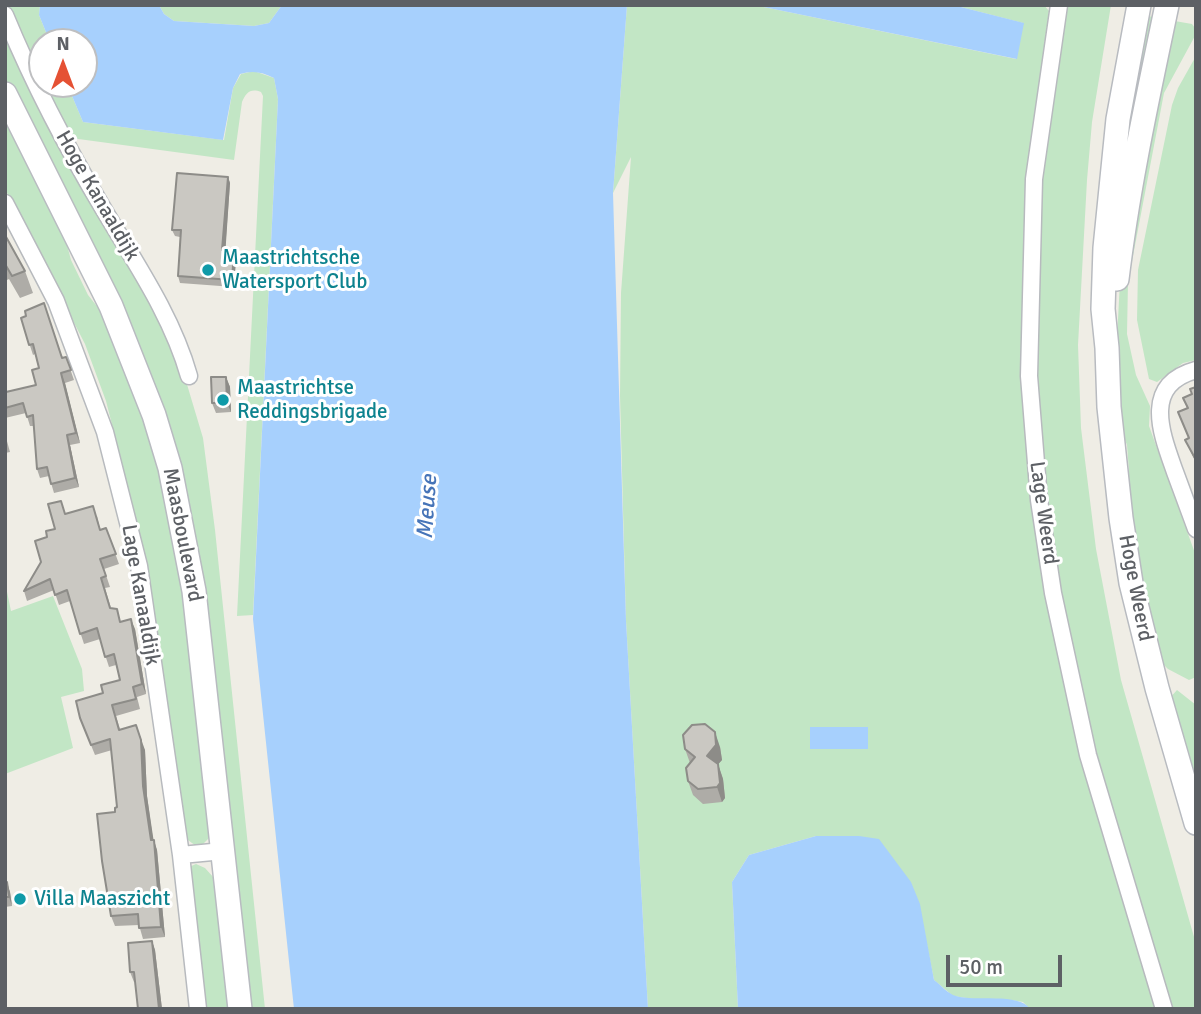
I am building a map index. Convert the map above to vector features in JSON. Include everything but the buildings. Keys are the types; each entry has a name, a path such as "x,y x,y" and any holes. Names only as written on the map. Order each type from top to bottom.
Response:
{"main road":[{"name":"Hoge Weerd","path":"1139,5 1118,120 1109,190 1103,309 1114,465 1132,583 1157,688 1196,823"},
{"name":"Hoge Weerd","path":"1107,348 1123,228 1167,5"},
{"name":"Maasboulevard","path":"5,94 115,315 163,442 181,513 194,591 240,1009"}],"street":[{"name":"Lage Weerd","path":"1059,5 1034,179 1029,376 1039,500 1054,593 1088,755 1164,1009"},
{"name":"Hoge Kanaaldijk","path":"5,15 68,148 163,309 190,376"},
{"name":"Lage Kanaaldijk","path":"5,203 56,301 104,432 139,566 181,855 198,1009"},
{"path":"1196,370 1175,381 1162,397 1159,411 1162,434 1196,529"},
{"path":"181,855 223,850"}],"green space":[{"path":"8,5 40,5 39,15 44,28 28,28 28,49"},
{"path":"159,5 282,5 269,23 254,26 174,21 164,14"},
{"path":"627,5 754,5 1016,59 1023,23 953,5 1044,5 1049,11 1042,62 1063,30 1067,5 1111,5 1092,122 1087,180 1078,345 1081,428 1096,549 1121,680 1196,944 1196,1009 1030,1009 1023,1002 953,996 934,980 927,945 859,836 816,836 749,855 732,882 738,1009 648,1009 626,621 620,396 621,293 631,157 613,193"},
{"path":"1142,15 1159,18 1120,199"},
{"path":"1169,20 1192,24 1196,34 1164,93 1128,282 1127,334 1136,375 1150,406 1149,426 1196,556 1196,677 1189,680 1168,669 1158,659 1125,484 1129,471 1127,445 1118,422 1116,358 1120,281"},
{"path":"5,21 28,64 28,98 46,98 162,317 180,361 203,438 265,1009 247,1009 186,502 5,77"},
{"path":"1196,56 1196,360 1183,363 1157,382 1149,379 1137,320 1138,270 1172,105"},
{"path":"254,71 274,78 278,99 253,615 237,616 263,96 261,92 251,91 242,102 234,160 71,138 51,98 73,98 83,122 224,140 233,88 241,74"},
{"path":"5,117 64,234 71,260 88,295 111,324 160,465 178,541 209,831 208,839 196,846 184,837 141,554 130,495 106,401 85,344 5,189"},
{"path":"5,582 11,611 53,596 82,669 84,691 61,697 73,748 5,774"},
{"path":"1177,690 1196,705 1196,791 1168,700"},
{"path":"196,864 205,868 214,878 230,1009 203,1009 189,867"}],"water":[{"name":"Meuse","path":"40,5 159,5 164,14 174,21 254,26 269,23 282,5 627,5 613,193 626,621 648,1009 294,1009 253,619 278,99 274,78 257,72 240,74 233,88 223,140 83,122 73,98 98,98 98,28 44,28 39,15"},
{"path":"754,5 953,5 1024,23 1017,59"},
{"path":"810,727 868,727 868,749 810,749"},
{"path":"816,836 879,839 911,882 920,904 934,980 947,991 964,998 1007,999 1024,1004 1030,1009 738,1009 732,882 749,855"}],"place":[{"name":"Maastrichtsche Watersport Club","path":"208,270"},
{"name":"Maastrichtse Reddingsbrigade","path":"223,400"},
{"name":"Villa Maaszicht","path":"20,899"}]}
